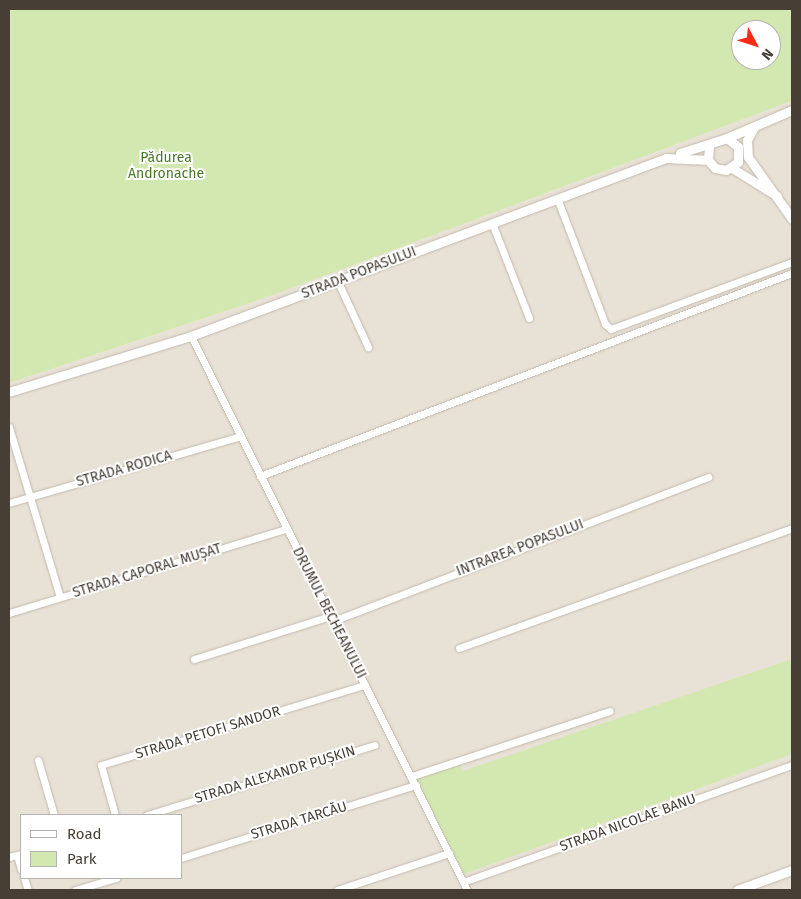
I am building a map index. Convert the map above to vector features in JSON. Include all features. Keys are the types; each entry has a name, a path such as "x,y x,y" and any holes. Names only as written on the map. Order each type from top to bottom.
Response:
{"street":[{"path":"666,158 709,147 792,110"},
{"path":"732,168 739,158 738,146 754,127 762,122"},
{"path":"754,127 747,140 748,157 780,198 792,219"},
{"path":"727,138 738,146"},
{"path":"709,147 708,160 719,170 732,168 780,198"},
{"name":"STRADA POPASULUI","path":"9,392 191,336 666,158 708,160"},
{"path":"739,158 780,198"},
{"path":"557,198 605,324 611,329 792,262"},
{"path":"492,223 529,318"},
{"path":"260,476 792,273"},
{"path":"338,282 368,347"},
{"name":"DRUMUL BECHEANULUI","path":"191,336 331,619 412,776 467,890"},
{"path":"9,427 28,497 60,597"},
{"name":"STRADA RODICA","path":"9,503 240,436"},
{"name":"INTRAREA POPASULUI","path":"194,659 331,619 708,478"},
{"path":"460,648 792,528"},
{"name":"STRADA CAPORAL MUȘAT","path":"9,613 286,529"},
{"name":"STRADA PETOFI SANDOR","path":"115,814 101,765 365,685"},
{"path":"412,776 610,711"},
{"name":"STRADA ALEXANDR PUȘKIN","path":"150,814 374,745"},
{"path":"38,760 54,814"},
{"name":"STRADA NICOLAE BANU","path":"463,882 792,764"},
{"name":"STRADA TARCĂU","path":"182,858 416,785"},
{"path":"336,890 449,853"},
{"path":"9,857 19,854"},
{"path":"737,890 792,870"},
{"path":"76,890 113,879"}],"shaded area":[{"path":"792,101 792,890 9,890 9,383 273,295"}],"green space":[{"name":"Pădurea Andronache","path":"9,9 792,9 792,101 273,295 9,383"},
{"path":"792,659 792,754 464,874 413,776 458,762 463,771"}]}
